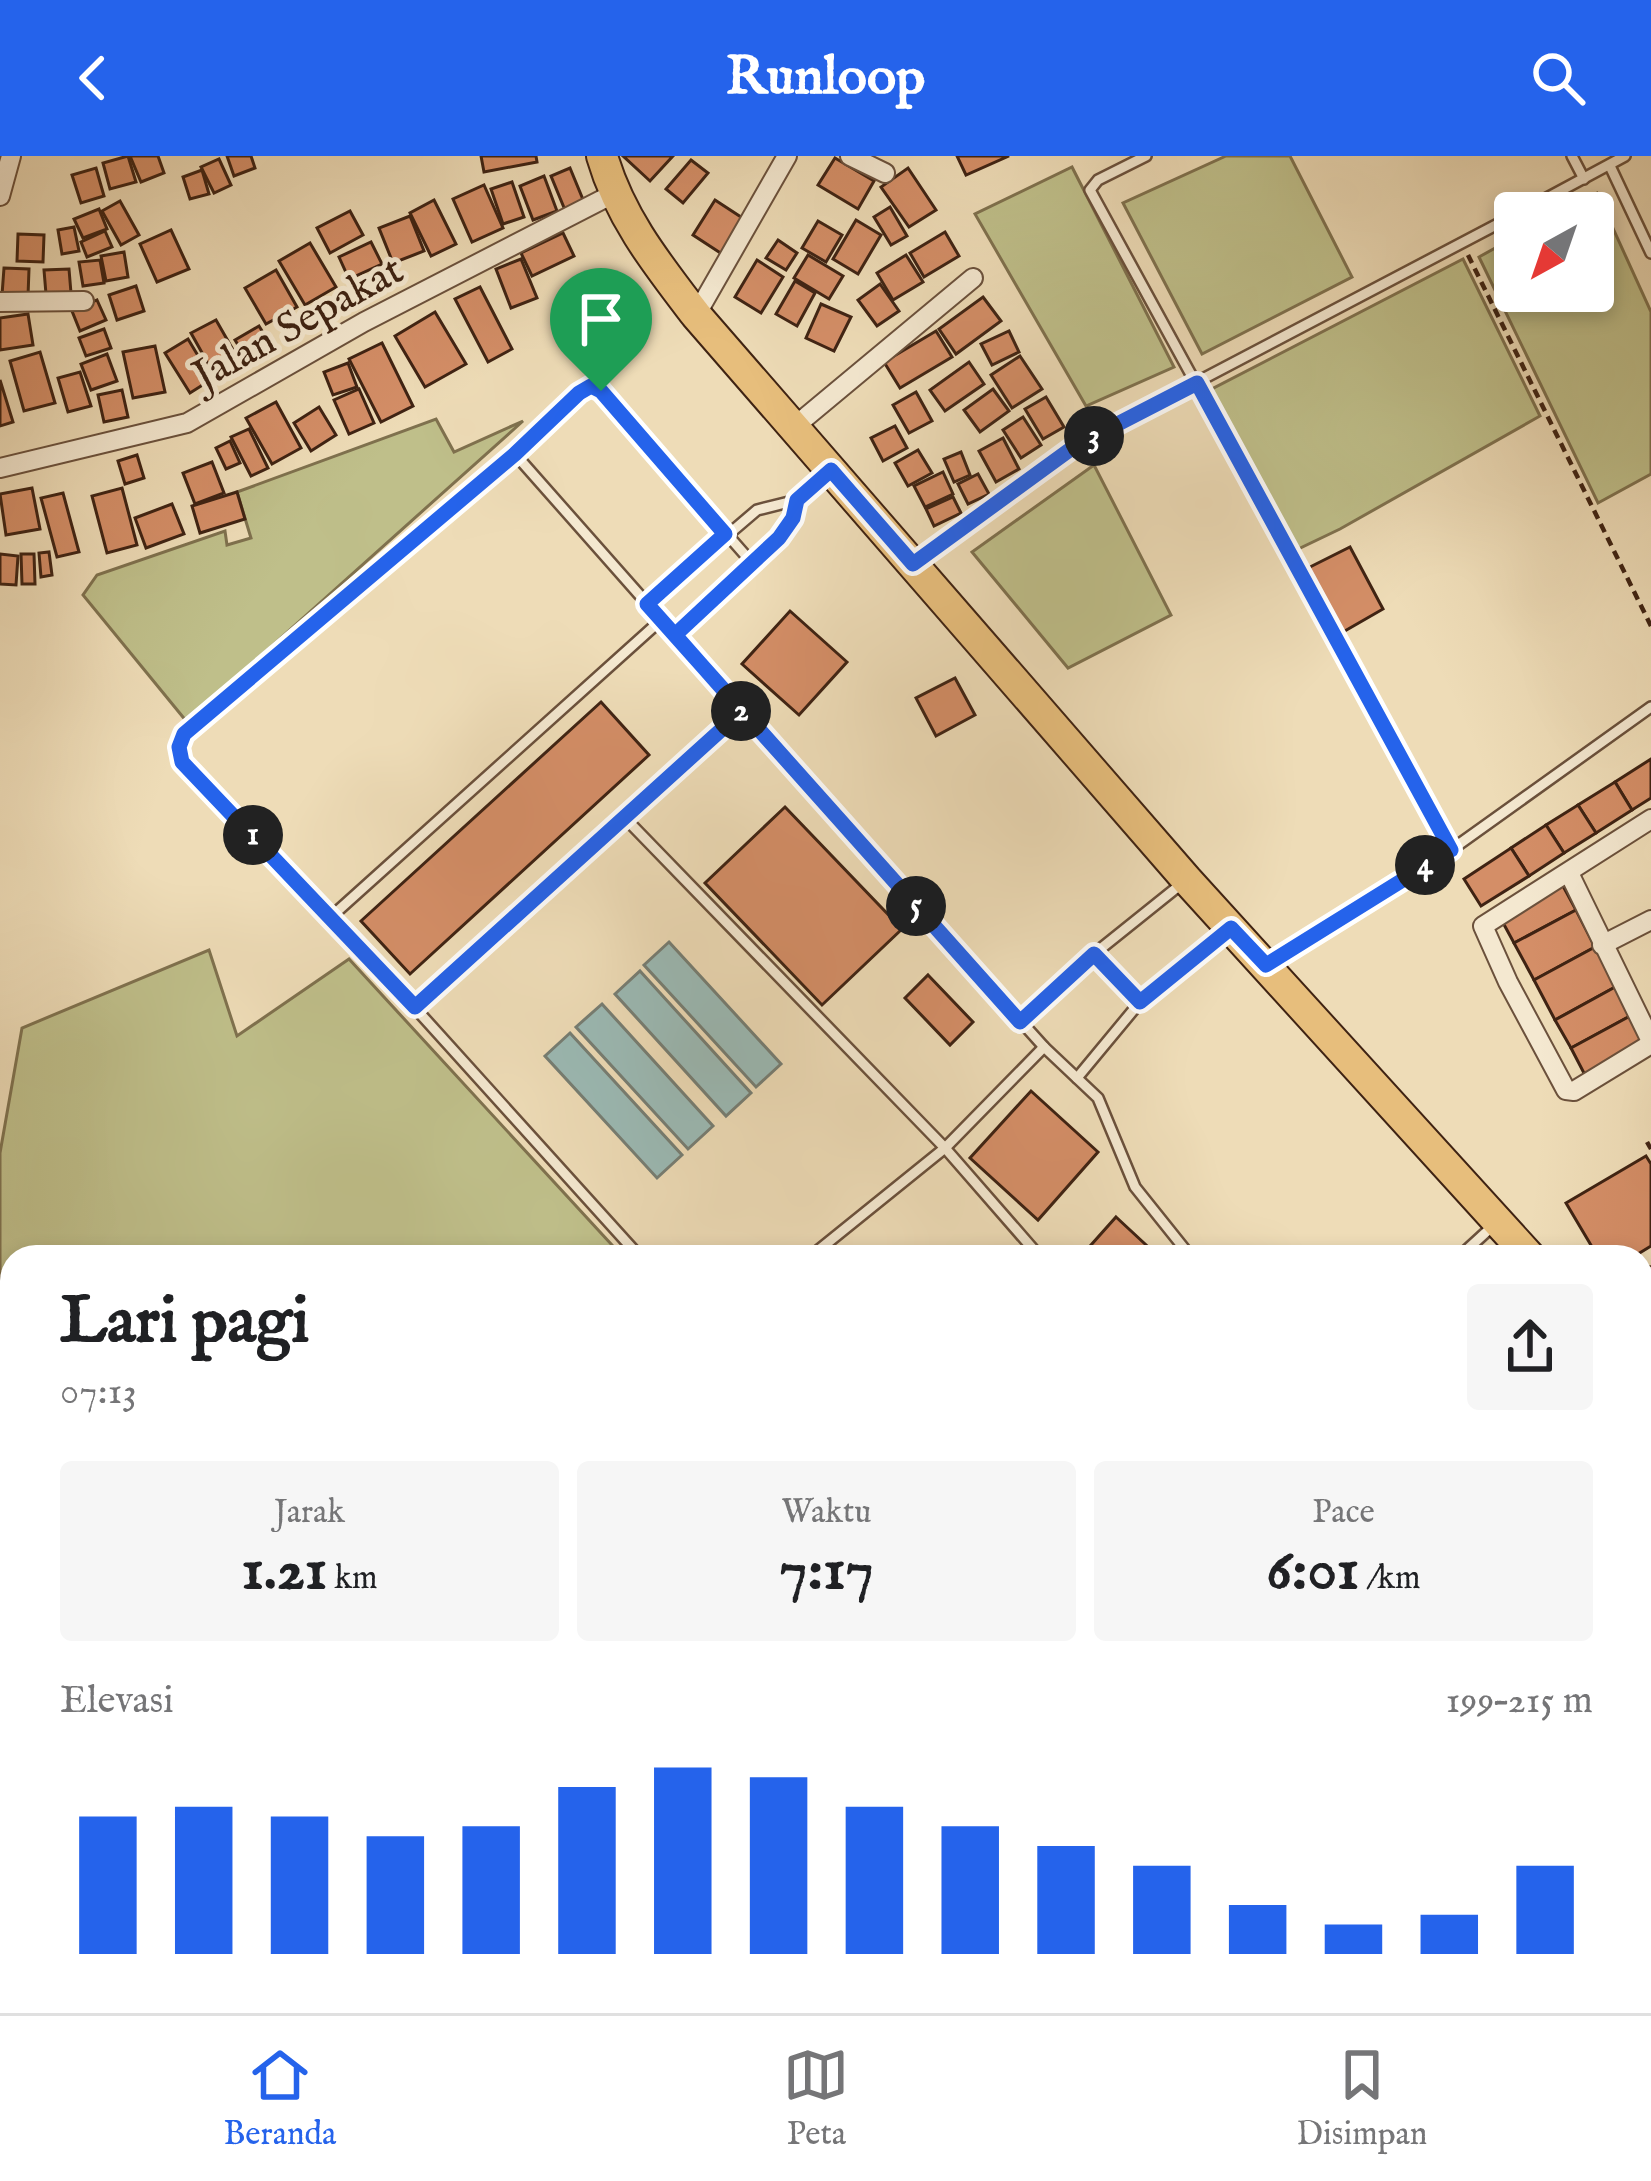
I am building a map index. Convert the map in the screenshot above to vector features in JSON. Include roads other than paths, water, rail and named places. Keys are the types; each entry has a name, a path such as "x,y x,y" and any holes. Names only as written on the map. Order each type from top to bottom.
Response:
{"main road":[{"path":"602,156 613,194 640,240 696,315 1186,880 1519,1245"}],"street":[{"path":"0,196 11,156"},
{"path":"696,315 787,156"},
{"path":"850,156 885,173"},
{"name":"Jalan Sepakat","path":"0,468 187,423 364,322 613,194"},
{"path":"794,427 973,278"},
{"path":"0,302 84,301"},
{"path":"1568,873 1651,1043 1574,1090 1566,1090 1483,926 1650,821"},
{"path":"1602,945 1651,920"}],"lane":[{"path":"1146,156 1098,180 1090,190 1451,850"},
{"path":"1572,156 1585,179"},
{"path":"1560,192 1625,156"},
{"path":"1610,166 1651,253"},
{"path":"913,564 1075,446 1494,226"},
{"path":"629,1245 332,916 182,762 179,747 184,734 591,386 601,391 754,565"},
{"path":"515,454 1020,1022 1098,1098 1135,1187 1181,1245"},
{"path":"647,604 757,510 797,500 831,470"},
{"path":"675,635 779,538 793,518 797,500"},
{"path":"332,916 662,620"},
{"path":"1266,965 1451,850 1651,707"},
{"path":"415,1007 742,711"},
{"path":"625,818 945,1148 1030,1245"},
{"path":"1020,1022 1186,880"},
{"path":"1077,1078 1140,1002 1231,928"},
{"path":"1094,954 1140,1002"},
{"path":"825,1245 945,1148 1043,1047"},
{"path":"1472,1245 1497,1222"}],"water":[{"path":"669,942 781,1064 756,1087 644,965"},
{"path":"640,971 751,1093 726,1116 615,994"},
{"path":"602,1004 713,1126 688,1149 576,1027"},
{"path":"570,1033 682,1155 657,1178 545,1056"}]}
